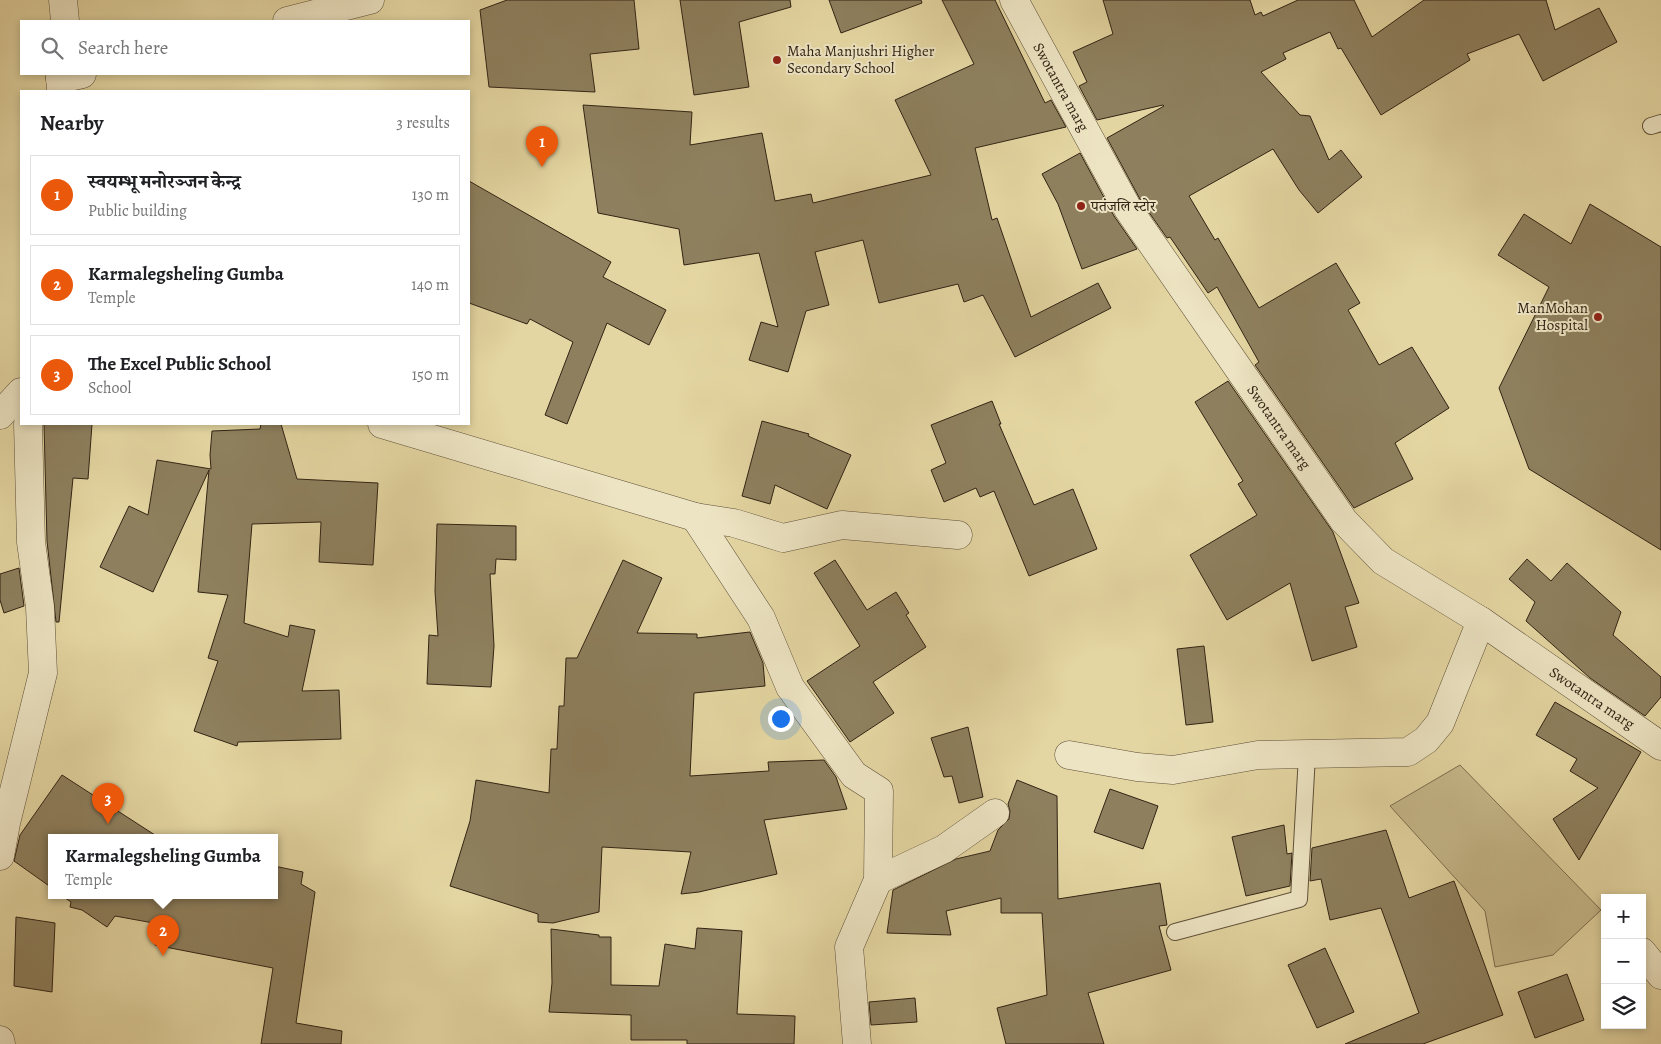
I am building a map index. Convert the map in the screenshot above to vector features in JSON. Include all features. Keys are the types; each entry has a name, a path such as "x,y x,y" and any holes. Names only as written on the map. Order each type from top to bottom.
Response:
{"street":[{"path":"63,0 65,20"},
{"path":"291,20 370,0"},
{"name":"Swotantra marg","path":"1014,0 1128,209 1344,521 1384,561 1481,622 1661,746"},
{"path":"0,415 20,393"},
{"path":"0,856 6,823 43,673 40,607 31,542 28,425"},
{"path":"385,425 695,517 734,523 783,538 842,525 958,535"},
{"path":"695,517 760,618 790,687 854,775 879,791 878,880 849,947 857,1044"},
{"path":"1069,755 1137,767 1173,770 1258,755 1408,752 1426,740 1440,723 1481,622"},
{"path":"878,880 944,849 995,813"},
{"path":"1646,957 1661,975"}],"lane":[{"path":"1175,932 1299,899 1307,755"}],"shaded area":[{"path":"1460,765 1601,910 1553,955 1495,967 1485,911 1390,806"}],"building":[{"path":"507,0 634,0 639,49 590,54 595,92 489,87 480,10"},
{"path":"680,0 790,0 791,7 739,22 749,87 694,95"},
{"path":"829,0 921,0 922,3 841,33"},
{"path":"942,0 995,0 1045,103 1051,100 1066,127 975,148 992,220 997,218 1031,317 1098,283 1111,308 1015,357 983,295 964,302 958,284 879,303 863,240 815,252 829,305 806,311 788,372 749,360 761,322 778,327 759,253 684,265 679,229 598,213 583,105 692,112 690,145 762,133 775,201 811,194 813,203 931,175 895,100 974,64"},
{"path":"1103,0 1250,0 1255,15 1261,12 1263,16 1298,0 1354,0 1372,37 1424,0 1546,0 1555,30 1599,8 1617,42 1543,81 1519,34 1467,54 1470,60 1381,115 1341,48 1338,49 1330,32 1283,53 1286,59 1261,72 1300,115 1310,116 1329,160 1341,150 1362,177 1318,213 1299,190 1273,149 1189,196 1215,240 1218,238 1259,308 1336,263 1360,303 1348,310 1379,365 1412,347 1449,408 1395,443 1413,479 1354,508 1255,365 1259,362 1217,287 1208,293 1170,237 1167,238 1141,201 1107,138 1164,106 1097,120 1079,86 1087,82 1073,52 1113,34"},
{"path":"1080,153 1114,216 1137,249 1082,269 1058,204 1042,174"},
{"path":"470,182 611,262 603,277 666,310 649,345 607,323 567,424 545,415 573,342 530,319 527,324 470,303"},
{"name":"ManMohan Hospital","path":"1590,204 1661,247 1661,550 1529,469 1499,388 1549,287 1498,255 1524,214 1571,244"},
{"path":"1228,381 1333,532 1359,603 1345,607 1357,647 1312,661 1290,583 1227,620 1190,555 1257,515 1238,484 1243,481 1195,402"},
{"path":"992,401 1001,424 999,424 1034,505 1073,489 1097,549 1029,576 994,491 980,497 976,488 944,502 931,470 946,463 931,425"},
{"path":"762,421 809,434 808,436 851,455 827,509 775,485 770,504 742,496"},
{"path":"44,425 92,425 88,479 73,478 59,622 56,622 47,541"},
{"path":"261,425 281,425 297,479 378,483 373,565 319,562 321,522 252,524 244,623 288,637 290,625 315,630 302,691 339,690 341,739 238,742 237,746 194,731 218,661 208,658 228,595 198,592 209,470 153,592 100,567 129,506 148,515 157,460 211,469 212,431 260,429"},
{"path":"437,524 516,526 516,560 496,559 495,574 490,574 494,646 491,687 427,684 429,635 438,636 435,591"},
{"path":"1527,559 1551,581 1567,563 1621,612 1613,635 1661,677 1661,697 1645,716 1590,678 1526,621 1535,602 1509,579"},
{"path":"623,560 662,578 637,633 697,634 697,638 750,632 763,663 765,686 694,693 690,776 769,771 768,762 824,760 836,777 847,809 764,820 777,874 699,892 681,894 691,852 602,847 599,912 553,923 538,922 538,914 450,886 470,821 476,780 549,793 551,749 557,749 559,706 564,706 566,658 577,658"},
{"path":"835,560 867,610 896,592 909,613 906,615 926,647 873,682 894,713 850,742 807,681 860,646 814,573"},
{"path":"19,568 24,606 4,613 0,600 0,574"},
{"path":"1204,646 1213,722 1186,725 1177,649"},
{"path":"1555,702 1641,752 1579,860 1553,819 1598,788 1570,771 1577,759 1536,735"},
{"path":"968,727 983,797 959,803 952,776 944,777 931,738"},
{"path":"62,775 153,834 48,834 48,885 14,861 20,835"},
{"path":"1017,780 1057,796 1058,899 1160,883 1167,925 1159,926 1171,970 1088,993 1104,1044 1006,1044 997,1008 1047,995 1042,913 1001,913 1001,898 946,911 951,935 887,933 893,890 956,859 990,851 998,830 1009,819 1010,811 1008,804"},
{"path":"1110,789 1158,806 1143,849 1094,832"},
{"path":"1284,825 1287,854 1292,853 1290,886 1246,896 1232,837"},
{"path":"1386,830 1409,898 1454,881 1503,1015 1423,1044 1345,1044 1419,1013 1381,908 1330,920 1321,879 1310,881 1312,848"},
{"path":"278,867 303,872 301,884 315,892 296,1023 342,1031 341,1044 261,1044 273,968 155,945 159,924 115,916 107,927 82,910 70,907 71,902 67,899 278,899"},
{"path":"16,917 55,923 52,992 14,986"},
{"path":"697,928 742,931 737,1014 795,1016 794,1044 687,1044 687,1040 631,1040 631,1015 549,1012 552,983 551,929 599,935 599,937 611,937 611,985 659,986 665,944 695,949"},
{"path":"1325,948 1354,1012 1317,1028 1288,965"},
{"path":"1567,974 1584,1020 1535,1038 1518,992"},
{"path":"915,998 917,1022 871,1025 869,1002"}],"place":[{"name":"Maha Manjushri Higher Secondary School","path":"777,60"},
{"name":"स्वयम्भू मनोरञ्जन केन्द्र","path":"542,167"},
{"name":"पतंजलि स्टोर","path":"1081,206"},
{"name":"ManMohan Hospital","path":"1598,317"},
{"name":"The Excel Public School","path":"108,824"},
{"name":"Karmalegsheling Gumba","path":"163,956"}]}
